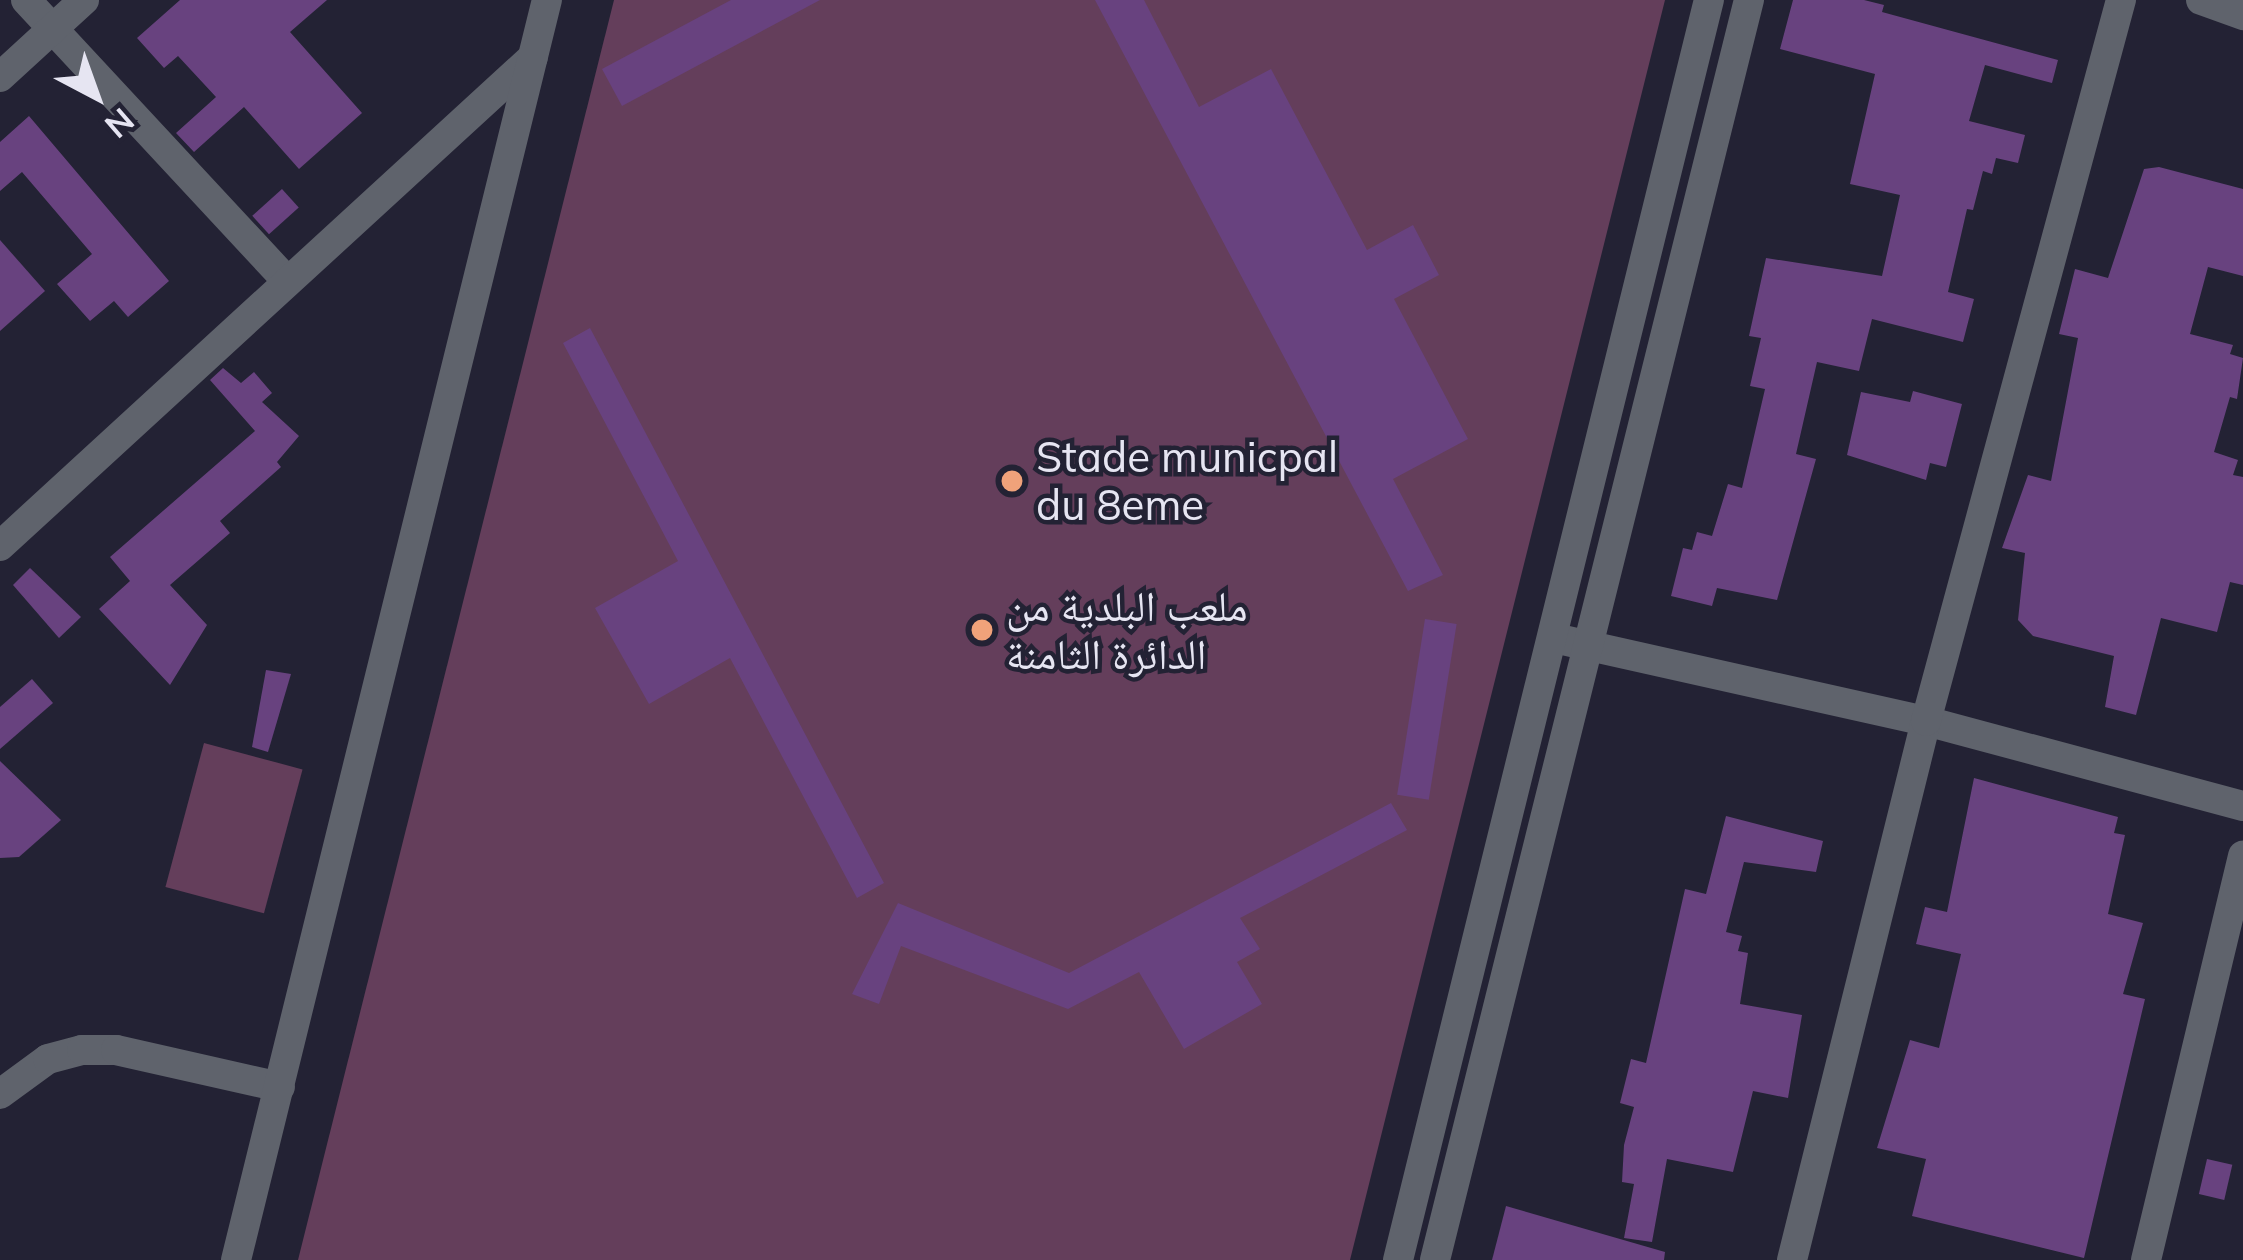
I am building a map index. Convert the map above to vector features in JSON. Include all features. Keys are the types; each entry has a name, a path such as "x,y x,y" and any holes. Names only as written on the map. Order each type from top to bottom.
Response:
{"street":[{"path":"26,0 284,278"},
{"path":"0,77 84,0"},
{"path":"236,1260 547,0"},
{"path":"1398,1260 1709,0"},
{"path":"1435,1260 1749,0"},
{"path":"1792,1260 1926,721 2121,0"},
{"path":"2201,0 2243,15"},
{"path":"0,546 284,278 533,57"},
{"path":"1555,638 1926,721 2243,806"},
{"path":"2146,1260 2243,854"},
{"path":"0,1094 48,1059 82,1050 116,1050 280,1087"}],"shaded area":[{"name":"ملعب البلدية من الدائرة الثامنة","path":"614,0 1665,0 1350,1260 298,1260"},
{"path":"204,743 303,769 264,913 165,887"}],"building":[{"path":"180,0 327,0 290,32 362,113 299,169 244,107 194,152 176,133 216,97 178,56 164,68 137,38"},
{"path":"731,0 820,0 622,106 602,69"},
{"path":"1095,0 1144,0 1199,107 1271,69 1367,250 1413,225 1439,275 1394,299 1468,439 1393,479 1443,575 1408,591"},
{"path":"1793,0 1864,0 1884,5 1882,12 2058,60 2052,83 1985,65 1969,121 2025,135 2018,163 1996,158 1992,174 1983,171 1973,210 1967,209 1948,292 1974,299 1963,342 1872,319 1859,371 1817,362 1796,454 1816,459 1777,600 1717,588 1712,606 1671,596 1683,548 1692,550 1697,532 1712,536 1728,484 1742,488 1765,389 1750,386 1761,338 1749,336 1766,258 1882,276 1900,195 1850,184 1875,74 1780,49"},
{"path":"29,116 169,281 128,317 114,301 90,321 57,284 92,254 22,172 0,191 0,142"},
{"path":"2159,167 2243,189 2243,276 2208,267 2190,334 2233,345 2230,354 2243,358 2237,399 2230,397 2214,452 2238,460 2233,475 2243,477 2243,585 2230,582 2217,632 2161,618 2136,715 2105,707 2114,656 2033,636 2018,620 2025,553 2002,548 2028,475 2051,481 2078,338 2059,334 2075,269 2108,278 2144,169"},
{"path":"282,189 299,208 269,234 252,216"},
{"path":"0,240 45,291 0,331"},
{"path":"590,328 884,883 857,898 730,658 649,704 595,608 678,561 563,343"},
{"path":"223,368 241,383 254,372 272,393 262,402 299,436 277,462 281,467 220,521 230,533 170,585 207,625 170,685 99,609 130,581 110,557 255,431 210,380"},
{"path":"1913,391 1962,404 1946,467 1930,463 1926,480 1847,455 1861,392 1910,402"},
{"path":"30,568 81,617 59,638 13,585"},
{"path":"1425,619 1457,624 1429,800 1397,795"},
{"path":"266,670 291,674 268,752 252,747"},
{"path":"32,679 53,703 0,749 0,707"},
{"path":"0,761 61,820 19,857 0,858"},
{"path":"1974,778 2118,817 2114,833 2125,835 2108,914 2143,923 2123,994 2145,999 2084,1258 1912,1216 1926,1159 1877,1148 1910,1040 1939,1048 1961,954 1916,944 1925,907 1947,912"},
{"path":"1391,803 1407,830 1240,918 1260,949 1237,962 1262,1004 1184,1049 1139,972 1068,1009 901,946 879,1004 852,994 898,903 1069,973"},
{"path":"1726,816 1823,841 1816,872 1744,862 1726,932 1742,936 1738,951 1748,953 1740,1004 1802,1015 1788,1098 1753,1091 1733,1172 1667,1159 1652,1242 1624,1238 1634,1184 1622,1182 1624,1145 1634,1107 1620,1103 1631,1059 1646,1063 1685,889 1706,894"},
{"path":"2207,1159 2232,1165 2224,1200 2199,1194"},
{"path":"1506,1206 1665,1252 1664,1260 1492,1260"}],"place":[{"name":"Stade municpal du 8eme","path":"1012,481"},
{"name":"ملعب البلدية من الدائرة الثامنة","path":"982,630"}]}
